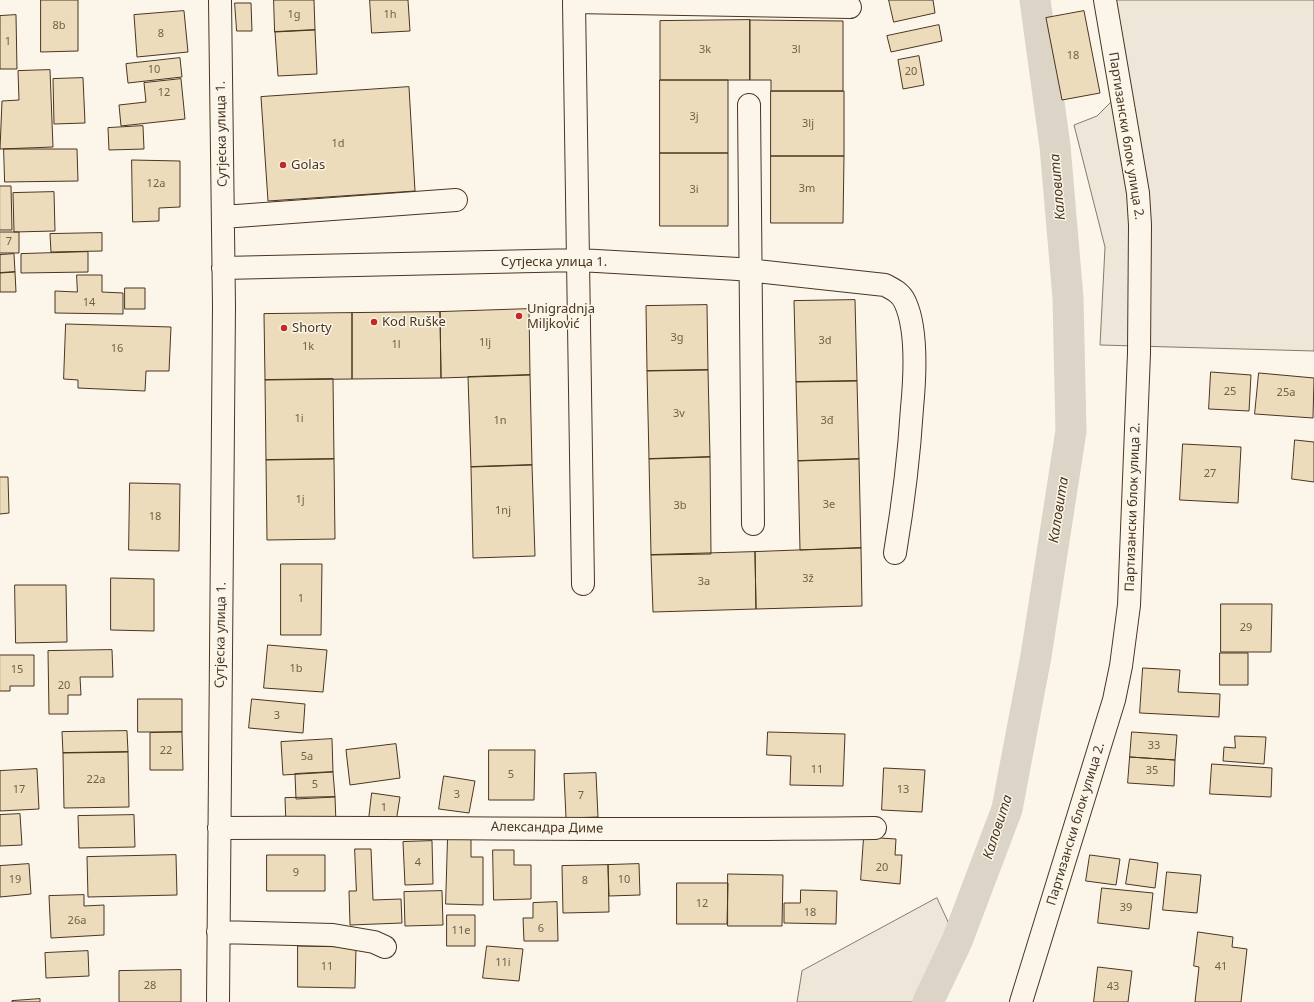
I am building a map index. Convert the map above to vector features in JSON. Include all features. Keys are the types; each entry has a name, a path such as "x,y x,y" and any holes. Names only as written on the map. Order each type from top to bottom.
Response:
{"street":[{"name":"Сутјеска улица 1.","path":"218,1002 223,268 220,0"},
{"name":"Партизански блок улица 2.","path":"1021,1002 1114,700 1121,666 1128,605 1140,353 1140,224 1138,193 1105,0"},
{"path":"583,584 574,2 850,7"},
{"path":"749,104 753,524"},
{"path":"223,218 456,200"},
{"name":"Сутјеска улица 1.","path":"223,268 579,260 750,271 885,285 900,294 906,302 915,351 906,490 895,553"},
{"name":"Александра Диме","path":"219,828 471,827 723,830 875,828"},
{"path":"218,932 332,935 374,942 385,947"}],"shaded area":[{"path":"1105,0 1314,0 1314,351 1100,345 1105,247 1074,125 1097,116 1120,93"},
{"path":"937,898 957,941 928,1002 797,1002 802,971"}],"building":[{"path":"41,0 78,0 78,51 41,52"},
{"path":"274,0 314,0 315,30 275,32"},
{"path":"370,0 408,0 410,31 372,33"},
{"path":"889,0 933,0 935,13 894,22"},
{"path":"235,3 251,3 252,31 237,31"},
{"path":"184,11 188,52 137,57 134,15"},
{"path":"1084,11 1100,93 1062,100 1046,18"},
{"path":"16,15 17,69 0,69 0,16"},
{"path":"750,20 750,80 660,80 660,21"},
{"path":"750,20 843,21 843,91 771,91 771,80 750,80"},
{"path":"939,25 942,41 891,52 887,36"},
{"path":"315,30 317,74 278,76 275,32"},
{"path":"919,56 924,85 903,89 898,60"},
{"path":"180,58 182,77 128,83 126,64"},
{"path":"50,70 53,147 0,149 2,101 19,100 18,71"},
{"path":"83,78 85,123 54,124 53,79"},
{"path":"181,79 185,119 121,126 119,105 146,102 144,83"},
{"path":"660,80 728,80 728,153 660,153"},
{"path":"409,87 415,191 268,201 261,97"},
{"path":"771,91 844,91 844,156 771,156"},
{"path":"143,126 144,149 109,150 108,128"},
{"path":"4,149 77,149 78,181 5,182"},
{"path":"660,153 728,153 728,226 660,226"},
{"path":"771,156 844,156 843,223 771,223"},
{"path":"132,160 180,161 180,207 159,208 159,221 133,222"},
{"path":"0,186 11,186 12,230 0,230"},
{"path":"54,192 55,231 14,232 13,193"},
{"path":"0,232 19,232 19,253 0,253"},
{"path":"102,233 102,251 51,252 50,234"},
{"path":"88,252 88,272 21,273 21,254"},
{"path":"14,254 15,272 0,273 0,255"},
{"path":"15,272 16,292 0,292 0,273"},
{"path":"77,275 102,275 102,292 123,293 123,314 55,313 55,291 77,292"},
{"path":"125,288 145,288 145,309 125,309"},
{"path":"855,300 857,381 796,382 794,301"},
{"path":"707,305 708,370 647,371 646,306"},
{"path":"529,309 530,375 441,378 440,312"},
{"path":"440,312 441,378 352,379 352,313"},
{"path":"352,313 352,379 265,380 264,314"},
{"path":"66,324 171,327 169,371 146,371 145,391 78,388 78,380 64,379"},
{"path":"708,370 710,457 649,459 647,371"},
{"path":"1211,372 1251,375 1249,411 1209,409"},
{"path":"1259,373 1314,378 1313,418 1255,414"},
{"path":"530,375 532,465 471,467 468,377"},
{"path":"333,379 334,459 266,460 265,380"},
{"path":"857,381 859,459 798,461 796,382"},
{"path":"1295,440 1314,442 1314,482 1292,479"},
{"path":"1183,444 1241,447 1238,503 1180,500"},
{"path":"710,457 711,554 651,555 649,459"},
{"path":"334,459 335,539 267,540 266,460"},
{"path":"859,459 861,548 800,550 798,461"},
{"path":"532,465 535,556 473,558 471,467"},
{"path":"0,477 8,477 9,513 0,514"},
{"path":"130,483 180,484 179,551 129,550"},
{"path":"861,548 862,606 756,609 755,552"},
{"path":"755,552 756,609 653,612 651,555"},
{"path":"281,564 322,564 321,635 281,635"},
{"path":"111,578 154,579 154,631 111,630"},
{"path":"15,585 66,585 67,642 16,643"},
{"path":"1221,604 1272,604 1271,652 1221,652"},
{"path":"268,645 327,650 323,692 264,688"},
{"path":"112,650 113,677 80,677 81,695 68,695 68,714 49,714 48,651"},
{"path":"1220,653 1248,653 1248,685 1220,685"},
{"path":"0,655 34,655 34,686 10,686 10,691 0,691"},
{"path":"1143,668 1180,670 1178,692 1220,694 1219,717 1140,713"},
{"path":"138,699 182,699 182,732 138,732"},
{"path":"252,699 305,704 303,733 249,728"},
{"path":"127,731 128,752 63,753 62,732"},
{"path":"182,732 183,770 150,770 150,733"},
{"path":"768,732 845,734 843,786 790,785 791,756 767,755"},
{"path":"1132,732 1177,735 1175,760 1130,757"},
{"path":"1235,736 1266,737 1264,764 1223,761 1224,747 1235,748"},
{"path":"332,739 333,772 283,775 281,742"},
{"path":"396,744 400,778 350,785 346,750"},
{"path":"489,750 535,750 534,800 489,800"},
{"path":"128,752 129,807 64,808 63,753"},
{"path":"1130,757 1175,760 1174,786 1128,783"},
{"path":"1212,764 1272,768 1271,797 1210,794"},
{"path":"884,768 925,770 922,812 882,810"},
{"path":"37,769 39,809 0,811 0,771"},
{"path":"333,772 335,797 296,799 295,774"},
{"path":"596,773 598,817 566,818 564,774"},
{"path":"444,776 475,781 469,813 439,809"},
{"path":"372,793 400,797 396,822 369,819"},
{"path":"335,797 336,823 286,825 285,798"},
{"path":"20,814 22,845 0,846 0,815"},
{"path":"134,815 135,847 79,848 78,816"},
{"path":"448,836 471,836 471,857 483,857 483,905 446,904"},
{"path":"864,837 896,839 895,855 902,855 900,884 861,880"},
{"path":"432,841 433,884 405,885 403,842"},
{"path":"355,849 371,849 373,900 401,899 402,923 350,925 349,891 356,891"},
{"path":"493,850 514,850 514,865 531,865 531,899 494,900"},
{"path":"176,855 177,895 88,897 87,857"},
{"path":"267,855 325,855 325,891 267,891"},
{"path":"1090,855 1120,859 1116,885 1086,881"},
{"path":"1130,859 1158,863 1155,888 1126,884"},
{"path":"29,864 31,894 0,897 0,866"},
{"path":"639,864 640,895 609,896 608,865"},
{"path":"608,865 609,912 563,913 562,866"},
{"path":"1167,872 1201,875 1197,913 1163,910"},
{"path":"728,874 783,875 782,926 728,926"},
{"path":"677,883 728,883 727,924 677,924"},
{"path":"1102,888 1153,893 1149,929 1098,923"},
{"path":"801,890 837,891 836,924 784,923 784,903 800,903"},
{"path":"442,891 443,925 405,926 404,892"},
{"path":"84,895 84,906 104,905 104,935 51,938 49,896"},
{"path":"557,902 558,941 524,941 523,918 533,918 533,903"},
{"path":"447,915 475,915 475,946 447,946"},
{"path":"1198,932 1233,937 1232,947 1247,949 1241,1002 1195,1002 1199,967 1194,966"},
{"path":"298,946 356,947 355,988 298,987"},
{"path":"487,946 523,949 519,981 483,978"},
{"path":"88,951 89,976 46,978 45,953"},
{"path":"1098,967 1132,971 1128,1002 1094,1002"},
{"path":"181,970 181,1002 119,1002 119,971"},
{"path":"40,999 40,1002 12,1002 12,1001"}],"waterway":[{"name":"Каловита","path":"928,1002 957,941 1007,809 1036,656 1071,431 1068,298 1055,146 1035,0"}],"place":[{"name":"Golas","path":"283,165"},
{"name":"Unigradnja Miljković","path":"519,316"},
{"name":"Kod Ruške","path":"374,322"},
{"name":"Shorty","path":"284,328"}]}
